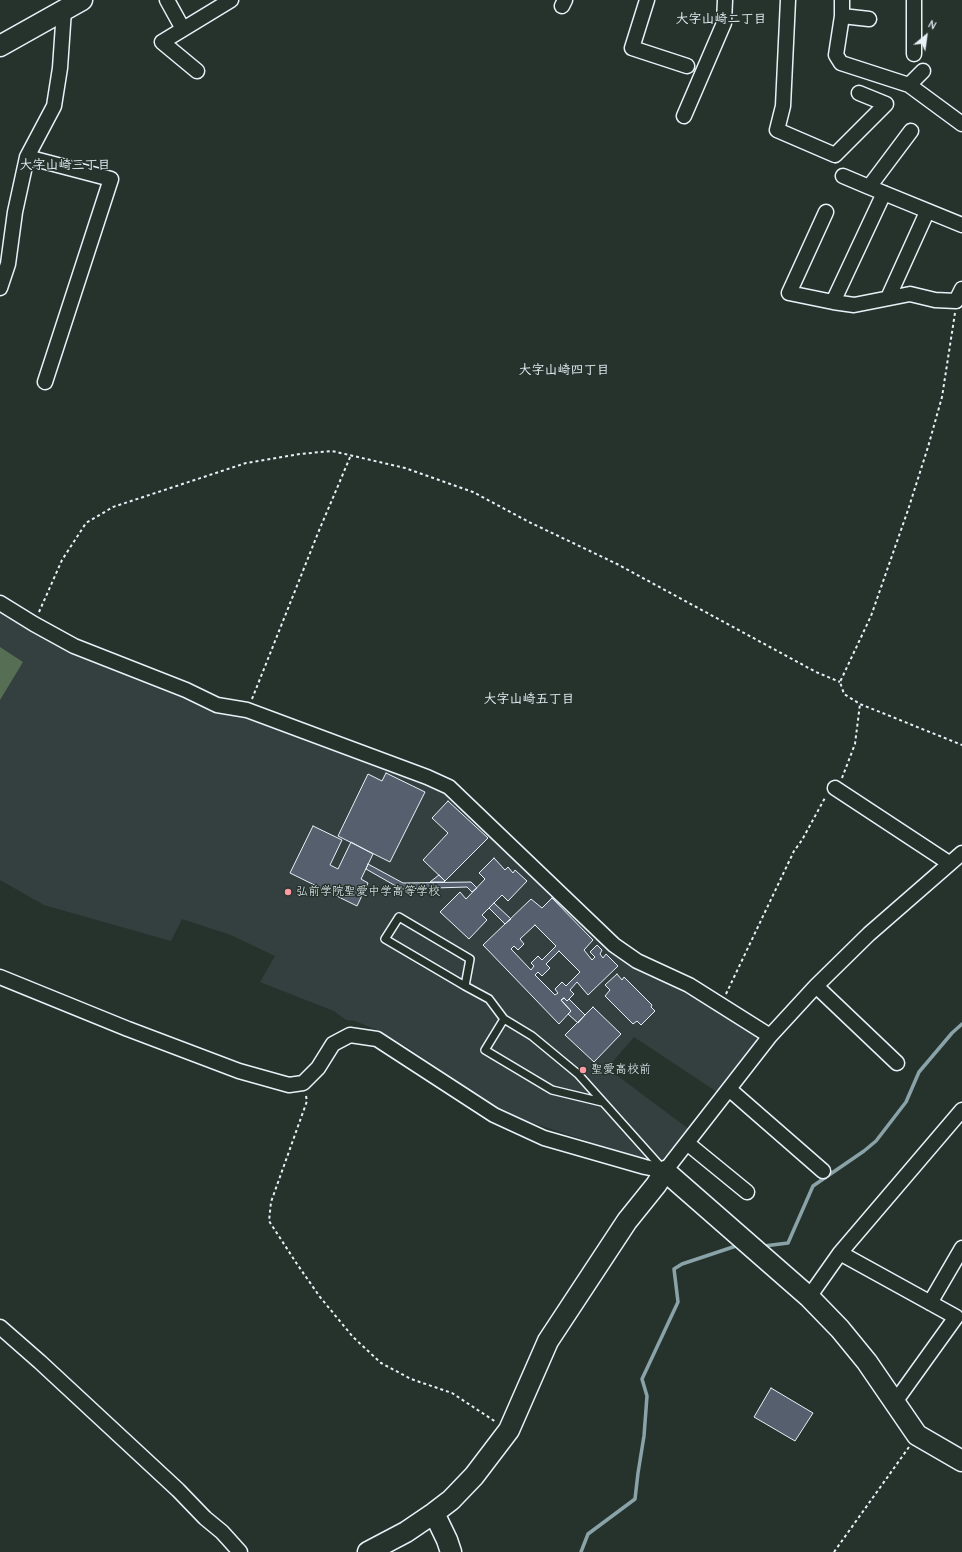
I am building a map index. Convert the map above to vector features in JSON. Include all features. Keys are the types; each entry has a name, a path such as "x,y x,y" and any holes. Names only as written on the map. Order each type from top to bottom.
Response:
{"street":[{"path":"2,41 82,0"},
{"path":"167,0 183,29"},
{"path":"197,71 162,42 231,0"},
{"path":"647,0 632,48 687,66"},
{"path":"684,116 724,23 725,0"},
{"path":"788,0 783,106 777,130 835,155 886,104 859,93"},
{"path":"842,0 842,16 836,55 841,63 908,86 962,124"},
{"path":"914,0 914,54"},
{"path":"0,288 8,264 15,212 27,157 54,106 60,68 64,10"},
{"path":"842,16 869,18"},
{"path":"908,86 923,71"},
{"path":"869,188 911,131"},
{"path":"27,157 111,179 45,382"},
{"path":"843,176 962,226"},
{"path":"834,302 884,193"},
{"path":"826,212 789,293 854,305 910,294 935,300 959,295"},
{"path":"888,298 926,212"},
{"path":"0,604 74,646 186,690 217,705 247,710 427,777 448,787 614,945 637,961 689,985 770,1036"},
{"path":"368,1552 406,1532 434,1513 451,1500 474,1476 509,1430 548,1341 627,1221 770,1036 816,986 869,934 958,859 835,788"},
{"path":"0,976 128,1029 239,1071 289,1085 303,1083 318,1068 333,1044 350,1035 377,1039 502,1118 544,1138 665,1172 809,1297 840,1329 867,1362 917,1435 962,1461"},
{"path":"816,986 897,1063"},
{"path":"729,1089 823,1172"},
{"path":"809,1297 840,1253 962,1110"},
{"path":"687,1143 747,1192"},
{"path":"930,1303 962,1248"},
{"path":"840,1253 956,1317 895,1402"},
{"path":"0,1327 161,1474 205,1518 222,1532 240,1552"},
{"path":"434,1513 451,1552"}],"lane":[{"path":"465,986 470,959 399,917 386,939 465,986 489,999 504,1019 532,1036 578,1074 665,1172"},
{"path":"504,1019 485,1050 552,1090 602,1102"}],"path":[{"path":"959,295 942,397 928,447 871,616 840,682 844,694 860,704 962,745"},
{"path":"34,624 62,560 86,523 113,506 246,463 300,454 332,451 405,468 473,492 529,522 617,564 816,672 840,682"},
{"path":"247,710 351,455"},
{"path":"721,1005 794,851 802,840 826,796 835,788 843,776 855,744 860,704"},
{"path":"303,1083 307,1101 271,1202 269,1221 296,1264 320,1297 353,1337 381,1363 411,1379 452,1393 509,1430"},
{"path":"834,1552 917,1435"}],"shaded area":[{"name":"弘前学院聖愛中学高等学校","path":"0,599 50,632 442,788 654,973 753,1030 757,1043 717,1092 634,1037 607,1068 690,1130 664,1164 636,1157 521,1119 507,1111 497,1108 407,1047 379,1031 355,1021 346,1020 334,1011 260,982 275,956 231,935 182,919 171,941 44,905 0,880"}],"green space":[{"path":"0,647 23,662 0,700"}],"building":[{"path":"386,773 425,792 390,862 338,836 368,774 382,781"},
{"path":"448,801 488,838 445,881 423,860 448,833 432,818"},
{"path":"313,826 342,840 330,865 338,869 351,842 373,854 361,879 368,883 357,906 290,873"},
{"path":"494,858 505,870 508,867 513,873 515,870 527,881 508,901 502,895 482,915 487,920 469,939 440,912 460,892 466,899 485,879 479,873"},
{"path":"368,864 403,883 471,882 477,888 472,892 467,887 401,889 366,869"},
{"path":"439,875 445,881 444,882 430,882"},
{"path":"552,898 593,940 584,950 592,960 595,957 590,952 597,945 602,950 600,954 603,958 606,954 618,966 588,995 577,982 570,990 574,994 567,1001 564,998 561,1000 571,1011 559,1024 483,945 531,899 542,908","holes":["535,925 556,946 542,960 538,956 531,963 534,966 531,970 511,949 514,946 518,950 524,944 520,939","559,951 580,972 566,986 562,982 555,989 558,993 555,995 535,975 538,972 542,976 550,968 546,964"]},
{"path":"494,903 511,919 505,924 489,908"},
{"path":"617,974 622,980 624,977 652,1005 651,1007 655,1011 641,1025 637,1021 633,1024 605,996 610,990 605,985"},
{"path":"564,998 567,1001 569,999 585,1015 578,1023 568,1014 571,1011 561,1000"},
{"path":"593,1007 621,1034 594,1062 565,1035"},
{"path":"771,1388 813,1413 795,1441 754,1417"}],"waterway":[{"path":"764,1246 788,1243 813,1186 876,1141 906,1102 919,1072 952,1033 962,1024"},
{"path":"581,1552 588,1534 635,1499 644,1436 647,1396 642,1379 678,1302 674,1269 682,1264 736,1246"}],"place":[{"name":"弘前学院聖愛中学高等学校","path":"288,892"},
{"name":"聖愛高校前","path":"583,1070"}],"district":[{"name":"大字山崎二丁目","path":"721,19"},
{"name":"大字山崎三丁目","path":"65,165"},
{"name":"大字山崎四丁目","path":"564,370"},
{"name":"大字山崎五丁目","path":"529,699"}]}
